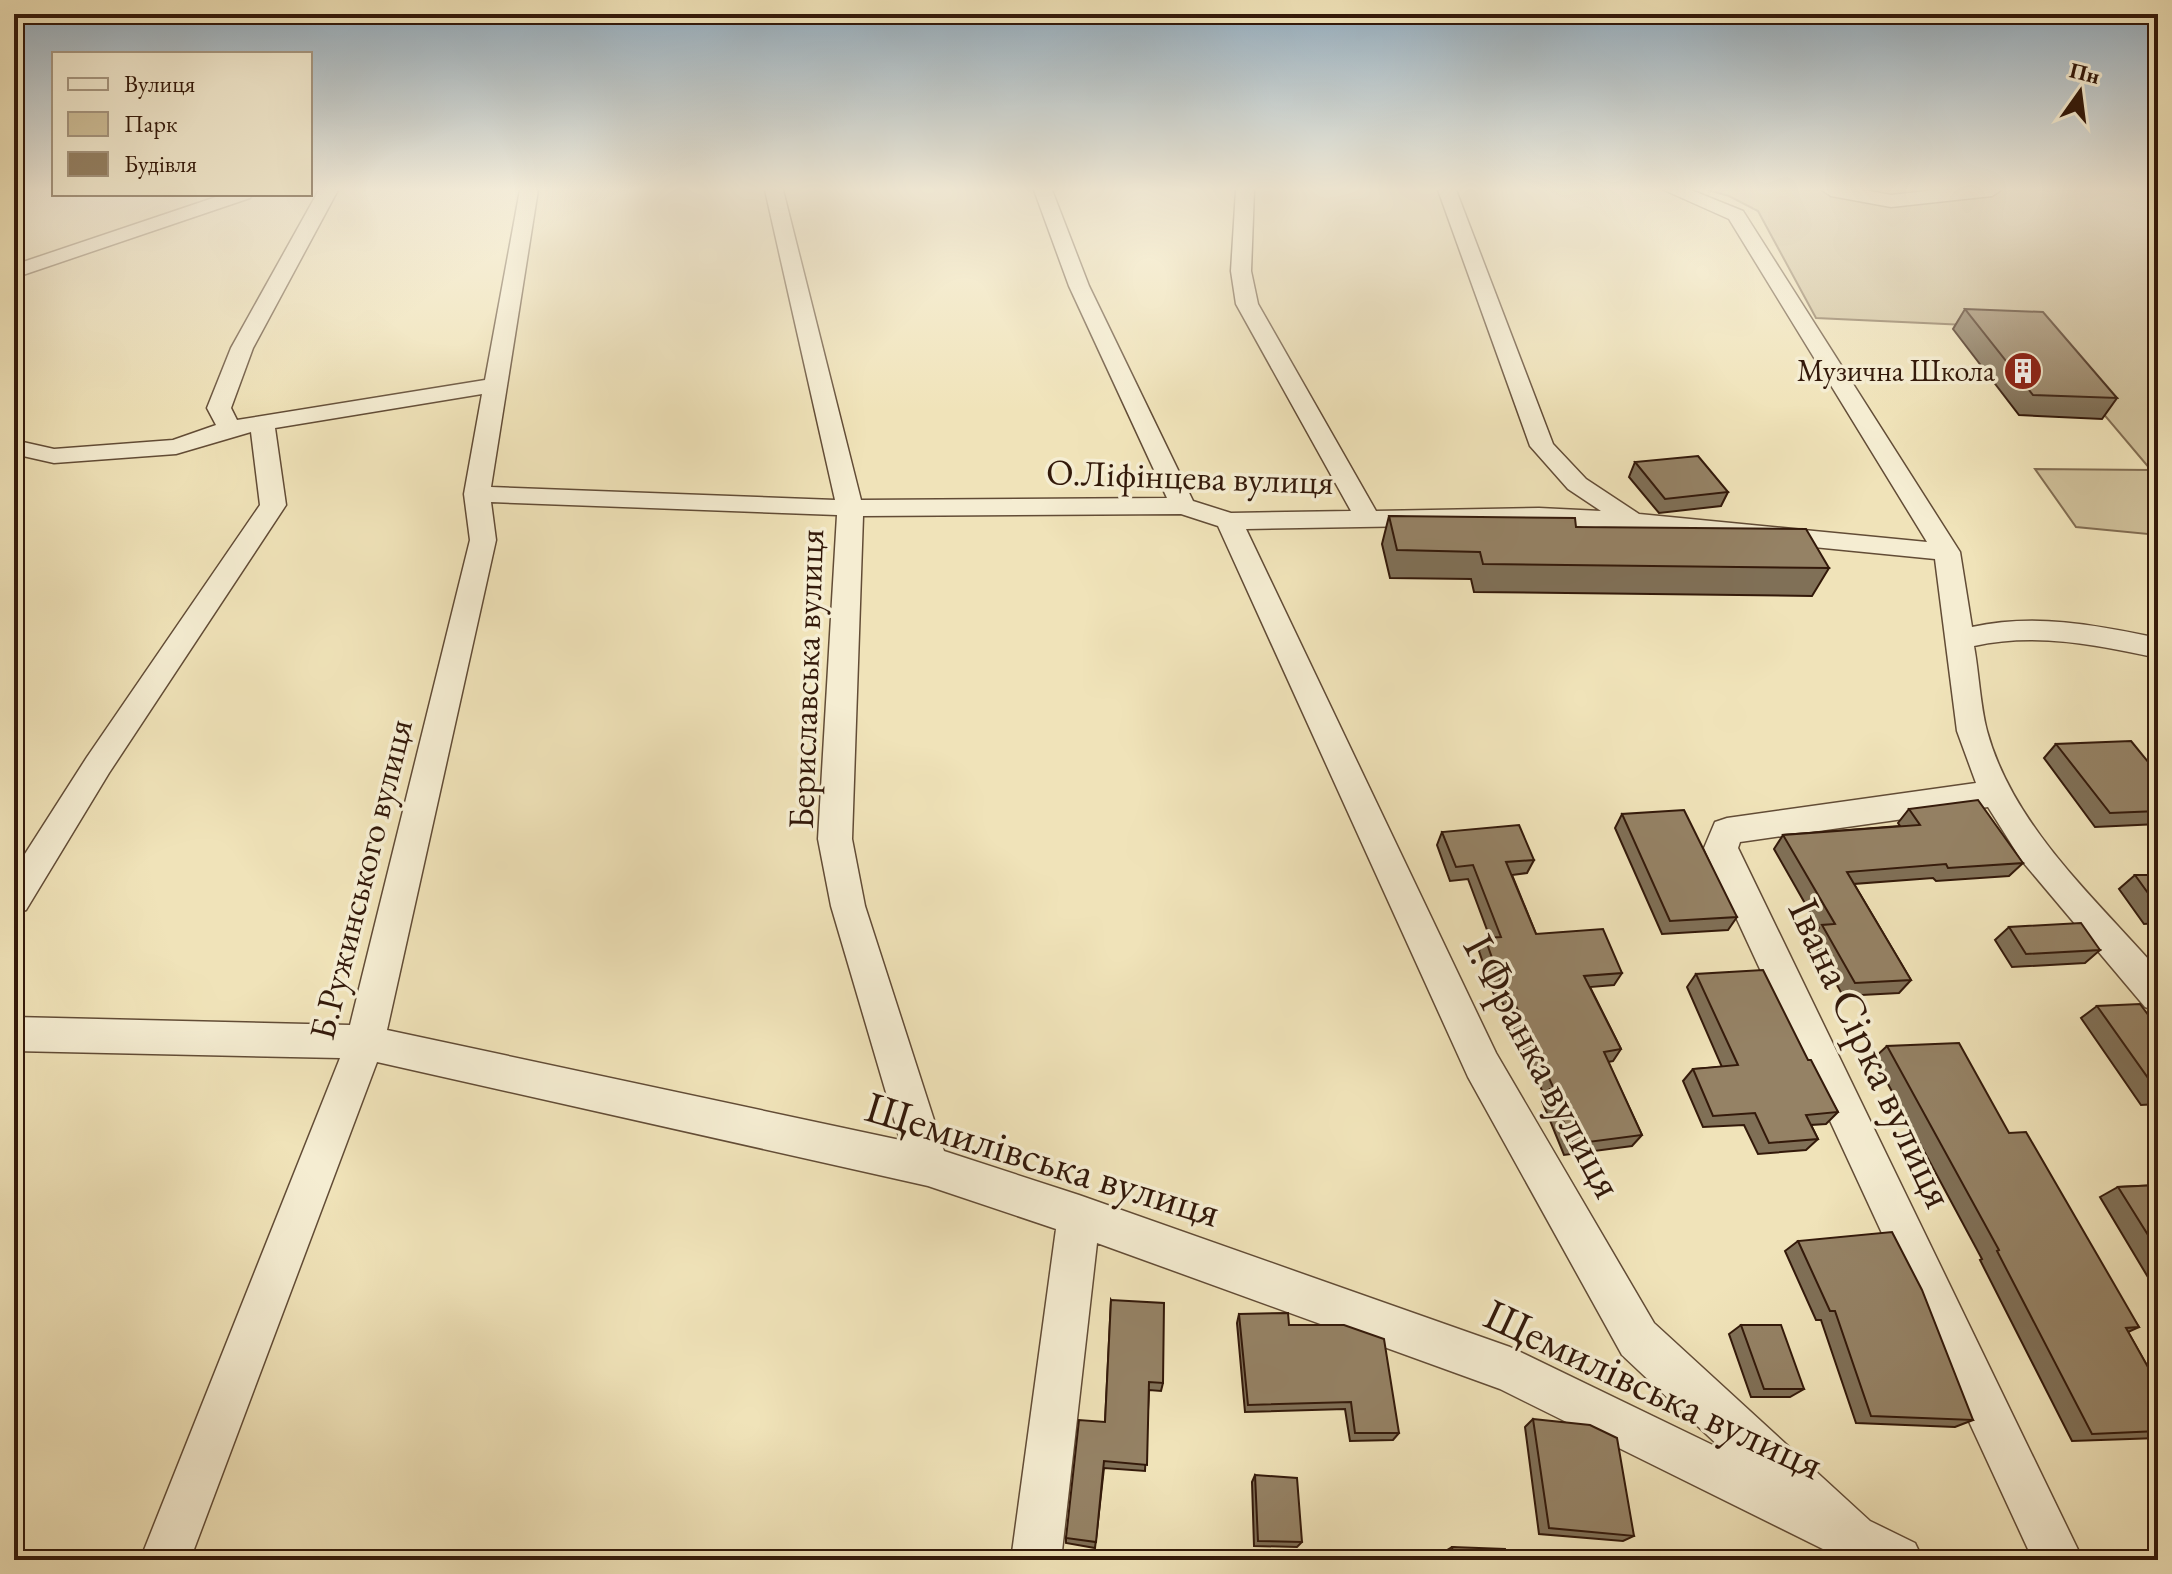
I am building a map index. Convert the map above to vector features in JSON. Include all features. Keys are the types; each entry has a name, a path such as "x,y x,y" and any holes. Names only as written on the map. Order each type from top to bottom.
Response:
{"street":[{"path":"14,272 39,263"},
{"path":"230,428 219,408 242,348 289,263"},
{"name":"Б.Ружинського вулиця","path":"165,1560 365,1042 483,540 477,494 517,263"},
{"name":"Бериславська вулиця","path":"792,263 850,508 835,839 848,906 928,1166"},
{"path":"1071,263 1183,506"},
{"path":"1241,263 1247,304 1367,517"},
{"path":"1474,263 1542,446 1577,484 1633,521"},
{"path":"1766,263 1947,552 1972,731 1996,793 2034,852 2158,996"},
{"path":"14,447 54,456 176,447 230,428 496,385"},
{"path":"14,900 98,765 273,505 262,423"},
{"name":"О.Ліфінцева вулиця","path":"477,494 850,508 1183,506 1229,521 1539,516 1633,521 1947,552"},
{"name":"І.Франка вулиця","path":"1229,521 1482,1065 1638,1339 1853,1538 1898,1560"},
{"path":"1960,639 1995,630 2071,630 2158,648"},
{"name":"Івана Сірка вулиця","path":"1996,793 1727,831 1721,848 2058,1560"},
{"name":"Щемилівська вулиця","path":"14,1034 365,1042 928,1166 1079,1216 1510,1370 1853,1538"},
{"path":"1036,1560 1079,1216"}],"green space":[{"path":"1786,263 2158,263 2158,535 2076,527 2035,469 2151,470 2031,328 1816,318"}],"building":[{"path":"1965,309 2043,312 2117,398 2033,395"},
{"path":"1698,456 1728,492 1665,499 1635,462"},
{"path":"1389,516 1575,518 1576,527 1806,529 1829,568 1483,564 1480,552 1397,550"},
{"path":"2131,741 2158,774 2158,811 2110,813 2056,744"},
{"path":"1978,800 2023,863 1948,868 1946,864 1847,872 1911,980 1855,983 1822,925 1835,924 1783,835 1920,825 1909,809"},
{"path":"1684,810 1737,917 1670,921 1622,814"},
{"path":"1519,825 1534,860 1506,862 1536,934 1603,929 1622,973 1584,976 1621,1049 1604,1052 1642,1135 1573,1144 1550,1089 1554,1089 1505,982 1501,983 1485,938 1501,937 1473,865 1456,867 1442,832"},
{"path":"2135,875 2158,875 2158,907"},
{"path":"2081,923 2100,950 2026,954 2009,927"},
{"path":"1763,970 1838,1112 1806,1115 1818,1139 1769,1143 1755,1113 1713,1116 1693,1069 1738,1065 1696,974"},
{"path":"2140,1004 2158,1028 2158,1092 2097,1006"},
{"path":"1959,1043 2009,1133 2026,1132 2139,1327 2126,1328 2158,1385 2158,1431 2092,1434 1999,1250 1887,1046"},
{"path":"2158,1185 2158,1251 2118,1187"},
{"path":"1892,1232 1922,1290 1973,1420 1871,1416 1835,1311 1830,1311 1798,1241"},
{"path":"1111,1300 1164,1303 1163,1383 1149,1382 1147,1465 1104,1461 1096,1542 1066,1538 1079,1420 1105,1422"},
{"path":"1288,1313 1289,1325 1344,1325 1384,1339 1399,1433 1355,1433 1351,1402 1248,1405 1239,1314"},
{"path":"1741,1325 1781,1325 1804,1389 1764,1389"},
{"path":"1533,1419 1590,1425 1617,1438 1634,1536 1549,1528"},
{"path":"1255,1475 1297,1478 1302,1542 1258,1541"},
{"path":"1452,1547 1505,1549 1507,1560 1454,1560"}],"place":[{"name":"Музична Школа","path":"2023,371"}]}
